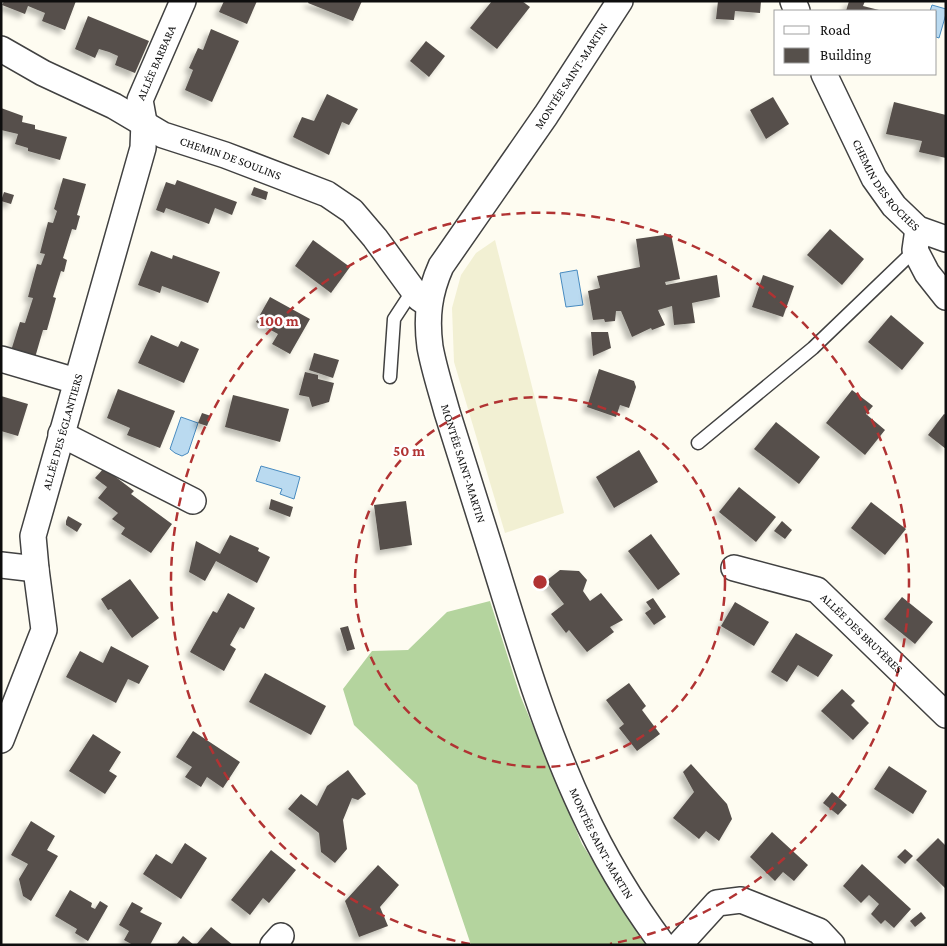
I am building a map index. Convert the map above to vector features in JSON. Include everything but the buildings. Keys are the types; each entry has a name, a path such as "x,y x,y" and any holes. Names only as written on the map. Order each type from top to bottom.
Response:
{"street":[{"name":"MONTÉE SAINT-MARTIN","path":"620,1 546,115 441,266 434,281 421,297 434,368 534,688 565,769 594,833 641,915 663,945"},
{"name":"ALLÉE BARBARA","path":"144,122 140,100 179,2"},
{"name":"CHEMIN DE SOULINS","path":"1,48 43,72 144,122 163,135 294,180 340,201 352,211 375,238 421,297"},
{"name":"CHEMIN DES ROCHES","path":"824,75 874,178 894,206 929,239"},
{"name":"ALLÉE DES ÉGLANTIERS","path":"1,740 44,630 33,536 143,148 144,122"},
{"path":"929,239 936,246 935,262 944,294"},
{"path":"1,359 76,381"},
{"path":"61,434 192,501"},
{"path":"1,565 36,569"},
{"name":"ALLÉE DES BRUYÈRES","path":"734,568 817,590 946,715"},
{"path":"679,945 717,903 741,900 819,931 832,945"}],"lane":[{"path":"698,443 813,348 929,239"},
{"path":"390,377 394,320 421,297"}],"shaded area":[{"path":"495,240 564,513 505,533 454,362 452,308 461,275 476,253"}],"green space":[{"path":"490,601 520,695 582,844 647,945 471,945 417,785 354,725 343,689 372,651 408,650 447,612"}],"water":[{"path":"932,5 946,9 939,38 937,37 937,10 930,10"},
{"path":"577,270 583,305 566,307 560,273"},
{"path":"181,417 198,423 188,453 182,456 170,449"},
{"path":"261,466 300,477 294,499 280,494 282,489 256,481"}]}
